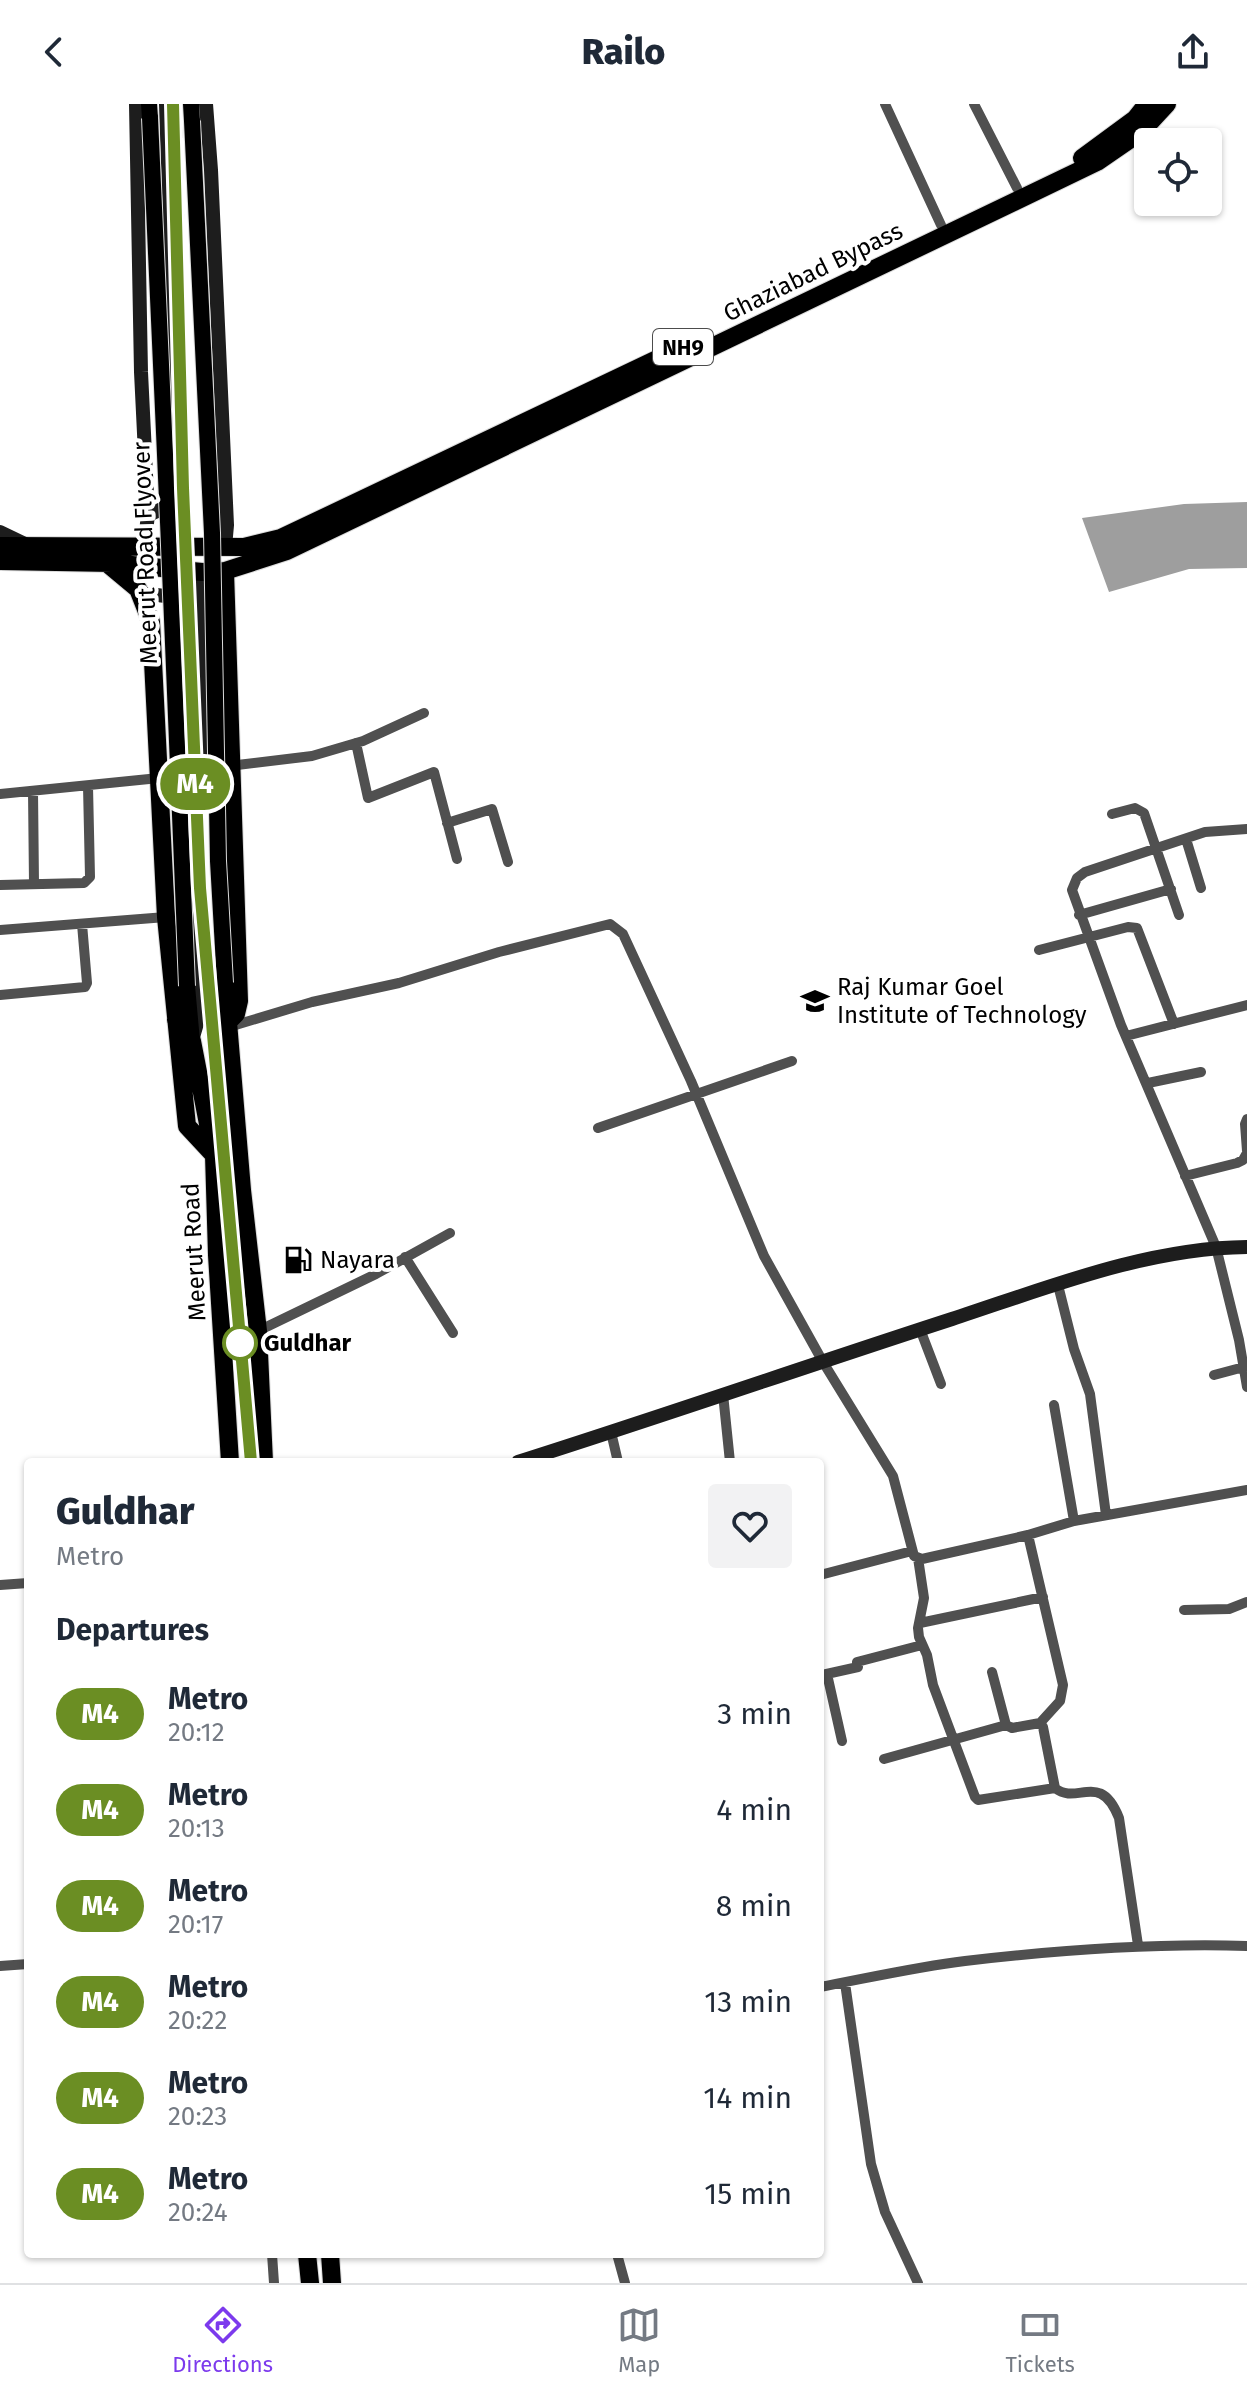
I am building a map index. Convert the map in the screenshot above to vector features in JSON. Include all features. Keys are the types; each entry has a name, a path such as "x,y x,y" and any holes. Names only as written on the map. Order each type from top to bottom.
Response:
{"highway":[{"name":"Ghaziabad Bypass","path":"202,572 225,571 287,551 885,257 941,225 1084,157 1135,119 1147,104"},
{"name":"Ghaziabad Bypass","path":"144,548 225,547 259,544 281,538 885,257 1097,162 1142,131 1167,104"},
{"name":"NH9","path":"0,546 144,548"},
{"name":"NH9","path":"5,562 106,563 202,572"},
{"path":"106,563 141,594 152,632 166,917 187,1126 214,1155 238,1151"},
{"path":"225,571 239,1001 236,1014 229,1024 238,1151 258,1331 264,1458"},
{"path":"204,611 227,608"},
{"path":"174,1018 192,1041"},
{"name":"Meerut Road","path":"192,1041 214,1155 230,1458"},
{"path":"307,2258 310,2283"},
{"path":"330,2258 332,2283"}],"main road":[{"name":"Meerut Road Flyover","path":"150,111 187,986 192,1041"},
{"path":"192,112 212,533 218,861 229,1024"}],"street":[{"path":"136,104 141,372 148,515 144,548"},
{"path":"148,515 173,504 179,490 166,104"},
{"path":"206,104 226,510 225,547"},
{"path":"885,104 941,225"},
{"path":"974,104 1017,188"},
{"path":"0,532 28,546"},
{"path":"202,572 216,930 221,1012 229,1024 399,983 525,945 610,924 623,934 696,1094 764,1256 823,1362 893,1476 924,1598 918,1631 933,1685 978,1800 1055,1788 1063,1793 1100,1793 1114,1806 1119,1818 1138,1945"},
{"path":"141,594 174,599 180,613 190,869 200,1013 192,1041"},
{"path":"229,766 295,759 356,743 424,713"},
{"path":"356,743 368,798 434,772 457,859"},
{"path":"0,794 159,778"},
{"path":"0,885 84,883 90,877 88,786"},
{"path":"33,791 34,884"},
{"path":"447,823 492,809 508,862"},
{"path":"1112,814 1142,809 1179,915"},
{"path":"1247,829 1205,832 1085,872 1077,878 1072,890 1126,1036 1216,1247 1247,1387"},
{"path":"1186,839 1201,888"},
{"path":"1079,915 1171,889"},
{"path":"0,930 166,917"},
{"path":"0,995 85,987 82,924"},
{"path":"1039,950 1128,927 1137,928 1174,1024"},
{"path":"1126,1036 1247,1005"},
{"path":"598,1128 792,1061"},
{"path":"1148,1083 1201,1072"},
{"path":"1185,1176 1243,1160 1247,1152 1247,1119"},
{"path":"258,1331 327,1299 450,1233"},
{"path":"533,1458 920,1329 1137,1261 1216,1247 1247,1247"},
{"path":"405,1257 453,1333"},
{"path":"1058,1285 1074,1349 1090,1394 1106,1515"},
{"path":"920,1329 941,1384"},
{"path":"1214,1375 1244,1367"},
{"path":"723,1394 730,1458"},
{"path":"1054,1405 1074,1521"},
{"path":"611,1432 617,1458"},
{"path":"824,1574 1028,1535 1074,1521 1247,1490"},
{"path":"884,1759 1006,1725 1012,1728 1040,1723 1060,1701 1063,1685 1028,1535"},
{"path":"0,1585 24,1583"},
{"path":"920,1623 1043,1597"},
{"path":"1184,1610 1229,1609 1247,1602"},
{"path":"824,1675 922,1645"},
{"path":"992,1672 1006,1725"},
{"path":"824,1678 842,1741"},
{"path":"1040,1723 1055,1788"},
{"path":"824,1986 963,1961 1138,1945 1247,1946"},
{"path":"0,1966 24,1964"},
{"path":"845,1983 874,2177 885,2212 918,2283"},
{"path":"272,2258 274,2283"},
{"path":"618,2258 625,2283"}],"shaded area":[{"path":"1247,502 1247,568 1189,569 1109,592 1082,518 1184,504"}],"railway":[{"path":"180,104 189,487 206,888 258,1458"},
{"path":"326,2258 329,2283"}],"metro line":[{"name":"M4","path":"173,104 183,488 200,888 251,1458"}],"place":[{"name":"Raj Kumar Goel Institute of Technology","path":"815,1001"},
{"name":"Nayara","path":"298,1260"},
{"name":"Guldhar","path":"240,1343"}]}
